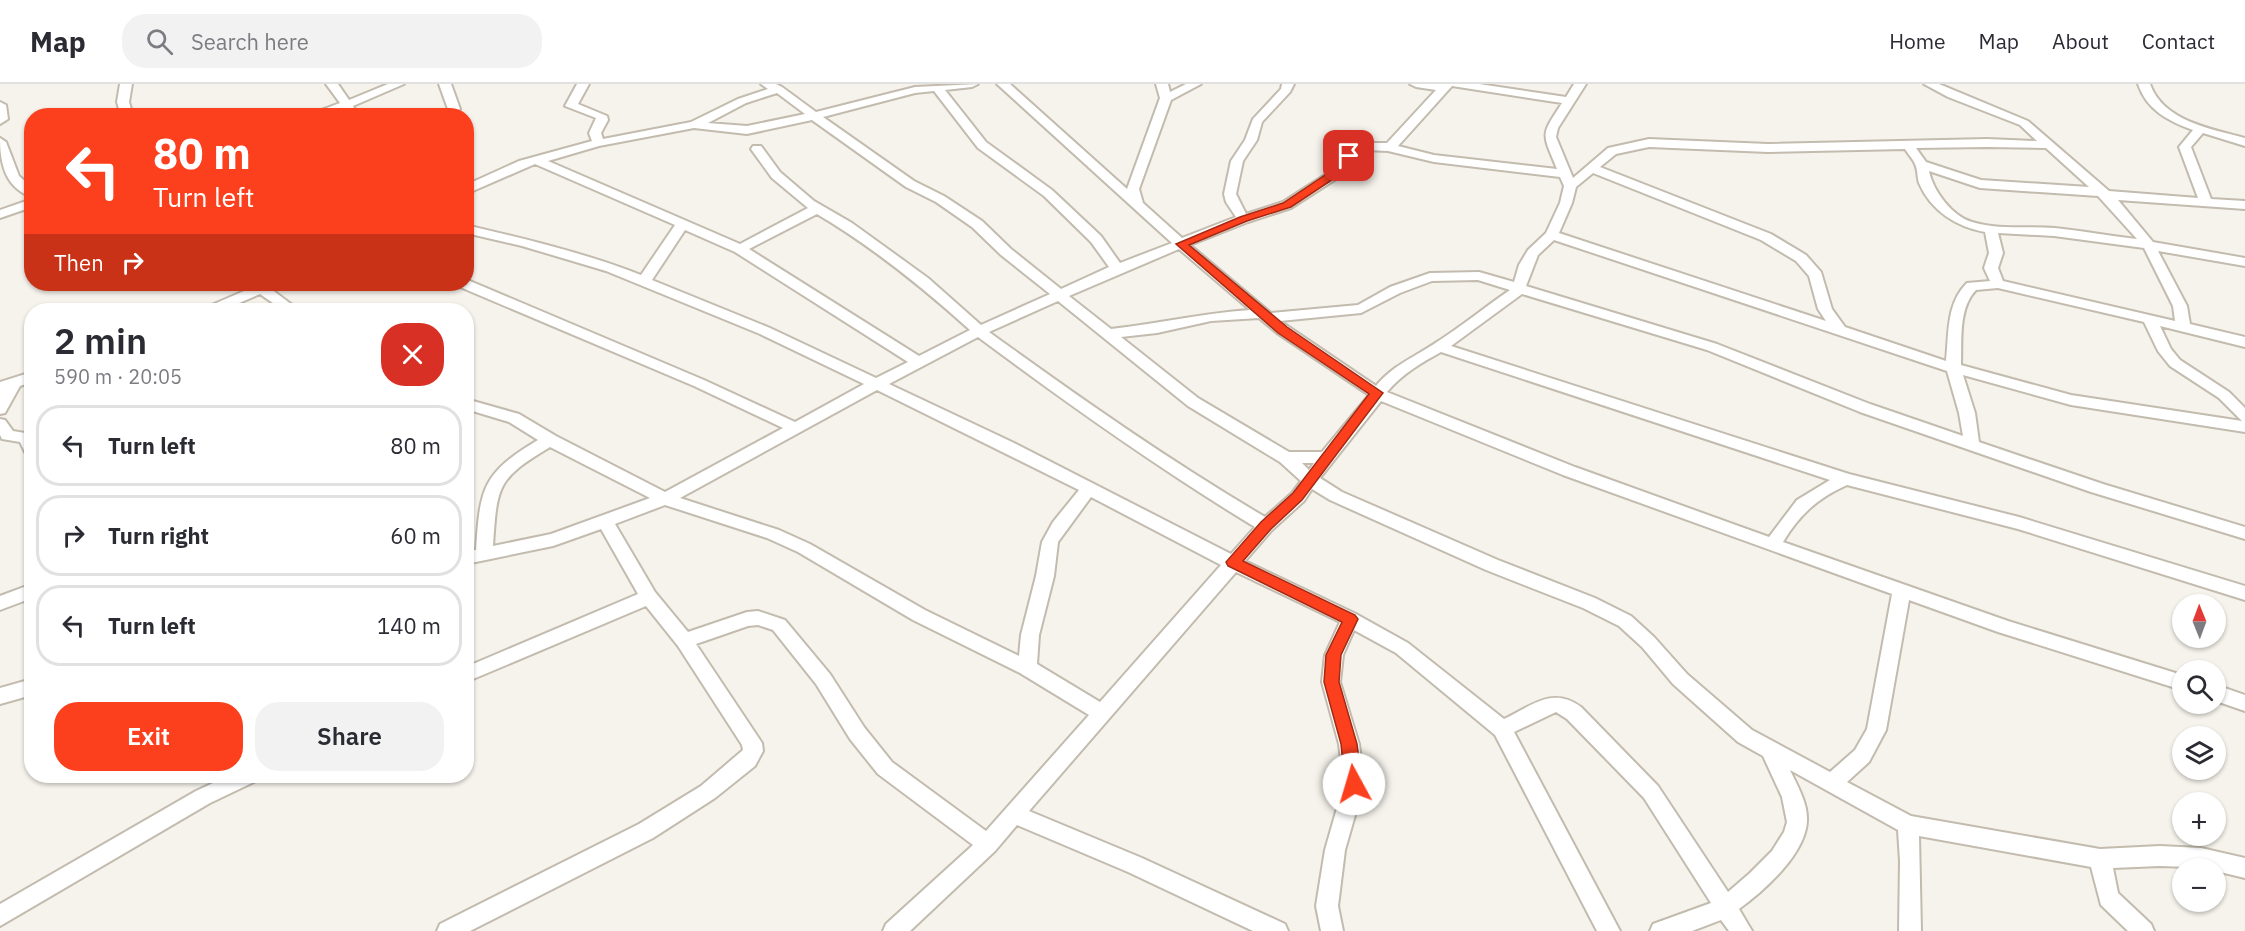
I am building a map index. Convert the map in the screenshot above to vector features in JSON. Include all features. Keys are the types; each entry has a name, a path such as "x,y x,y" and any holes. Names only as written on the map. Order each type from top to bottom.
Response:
{"street":[{"path":"125,108 123,102 126,84"},
{"path":"332,84 347,108"},
{"path":"335,108 398,84"},
{"path":"445,84 454,108"},
{"path":"584,84 571,106 601,116 602,120 595,133 598,143"},
{"path":"694,125 747,130 901,93 972,84"},
{"path":"1003,84 1181,244 1266,316 1328,363 1376,393 1569,471 1773,545 2004,627 2172,679"},
{"path":"1137,203 1134,184 1166,98 1162,84"},
{"path":"1166,98 1195,84"},
{"path":"1243,219 1232,202 1230,194 1237,161 1251,140 1257,121 1286,90 1288,84"},
{"path":"1416,84 1445,86"},
{"path":"1457,84 1570,101"},
{"path":"894,931 988,844 1233,562 1266,526 1298,497 1376,393 1412,362 1440,346 1518,290 1526,265 1533,253 1552,235 1558,223 1568,180 1550,137 1552,128 1580,84"},
{"path":"1930,84 2024,123 2118,207 2149,245 2180,306 2183,328"},
{"path":"2144,84 2145,93 2157,108 2200,129 2245,142"},
{"path":"1390,147 1445,86"},
{"path":"474,186 523,164 598,143 694,125 772,87 844,135 910,184 940,199 977,224 1006,252 1193,402 1286,458 1310,480 1336,496 1492,565 1589,603 1625,621 1648,642 1680,679 1720,715 1745,736 1772,753 1908,825 2100,859 2160,856 2201,858 2245,868"},
{"path":"937,88 982,145 1023,174 1055,201 1096,239 1117,269"},
{"path":"0,105 2,119 0,121"},
{"path":"2200,129 2185,147 2206,203"},
{"path":"0,142 13,177 24,186"},
{"path":"474,556 553,540 665,499 918,362 1059,293 1243,219 1287,205 1332,176 1361,146 1390,147 1435,160 1477,162 1568,180 1591,168 1612,151 1649,143 1768,148 1987,143 2050,145"},
{"path":"1908,145 1922,165 1925,182 1943,208 1968,225 1991,229 2054,232 2149,245 2245,262"},
{"path":"757,149 776,175 817,210 847,226 923,281 979,331 1079,405 1129,436 1193,482 1266,526"},
{"path":"538,161 740,249 918,362"},
{"path":"1922,165 1980,184 2245,205"},
{"path":"1591,168 1766,237 1801,258 1816,275 1825,309 1840,331"},
{"path":"0,214 24,206"},
{"path":"740,249 817,210"},
{"path":"644,282 665,247 683,224"},
{"path":"1991,229 1996,253 1991,268 1998,284"},
{"path":"474,231 526,243 611,268 765,331 1006,446 1350,619 1402,648 1502,729 1609,931"},
{"path":"1552,235 1953,368 2071,400 2245,427"},
{"path":"1108,334 1157,329 1211,317 1266,316 1361,309 1395,290 1433,277 1479,276 1518,290 1647,326 1712,347 1864,408 2097,488 2245,533"},
{"path":"1972,445 1967,413 1953,368 1958,308 1963,295 1972,286 1998,284 2245,342"},
{"path":"474,288 699,383 796,429"},
{"path":"226,303 249,291"},
{"path":"268,291 283,303"},
{"path":"2150,320 2165,351 2175,363 2224,395 2245,417"},
{"path":"1440,346 1846,479 2050,532 2245,593"},
{"path":"0,409 7,385 24,380"},
{"path":"474,406 514,418 550,440 665,499 773,534 804,548 919,615 1027,668 1103,714"},
{"path":"0,424 8,435 24,438"},
{"path":"484,553 489,494 494,481 524,455 550,440"},
{"path":"1286,458 1326,457"},
{"path":"1773,545 1802,503 1815,493 1846,479"},
{"path":"1027,668 1030,635 1045,576 1050,542 1059,526 1089,489"},
{"path":"1298,497 1336,496"},
{"path":"448,931 646,831 708,792 748,760 753,751 752,743 684,641 649,597 606,522"},
{"path":"1832,783 1862,756 1876,730 1902,590"},
{"path":"0,603 24,594"},
{"path":"474,672 649,597"},
{"path":"684,641 747,619 758,618 779,625 823,680 857,733 885,768 988,844"},
{"path":"1332,931 1327,906 1335,850 1354,784 1349,744 1331,682 1334,655 1350,619"},
{"path":"0,696 24,689"},
{"path":"2226,697 2245,704"},
{"path":"1502,729 1556,704 1563,705 1574,713 1651,792 1741,931"},
{"path":"1661,931 1724,907 1752,887 1781,854 1793,835 1797,820 1791,795 1772,753"},
{"path":"0,916 203,796 232,783"},
{"path":"1012,814 1155,874 1277,931"},
{"path":"1908,825 1911,861 1910,931"},
{"path":"2100,859 2109,898 2143,931"}],"route":[{"path":"1349,156 1332,176 1287,205 1243,219 1181,244 1282,330 1328,363 1376,393 1298,497 1266,526 1233,562 1350,619 1334,655 1331,682 1349,744 1354,784"}]}
